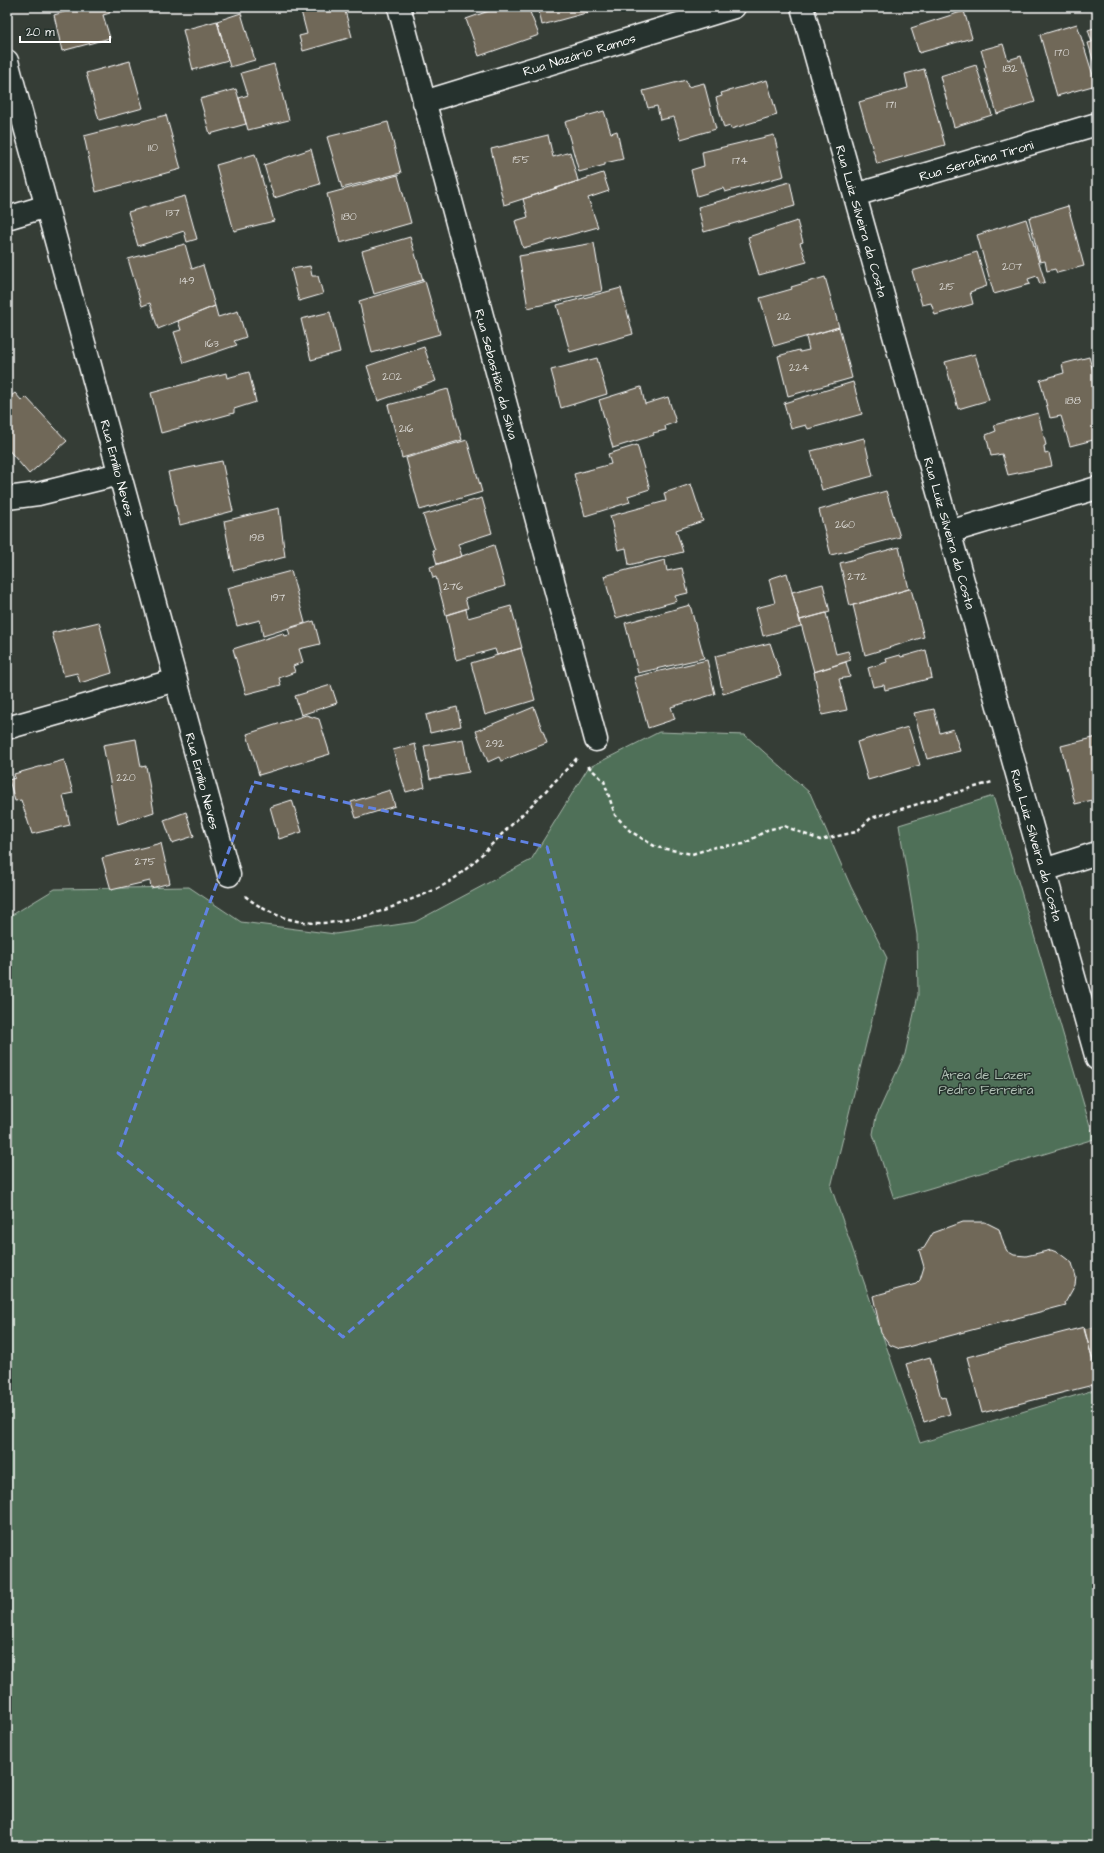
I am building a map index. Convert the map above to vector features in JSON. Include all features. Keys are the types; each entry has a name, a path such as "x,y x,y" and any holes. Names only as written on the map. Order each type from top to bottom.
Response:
{"street":[{"name":"Rua Sebastião da Silva","path":"399,7 596,740"},
{"name":"Rua Nazário Ramos","path":"424,102 734,7"},
{"name":"Rua Luiz Silveira da Costa","path":"802,7 1097,1059"},
{"name":"Rua Emílio Neves","path":"7,61 229,875"},
{"name":"Rua Serafina Tironi","path":"855,195 1097,124"},
{"path":"7,218 46,206"},
{"path":"7,498 38,494 119,474"},
{"path":"949,532 1097,488"},
{"path":"7,728 176,680"},
{"path":"1044,870 1097,854"}],"path":[{"path":"229,875 241,892 259,907 291,920 321,924 346,921 381,911 421,895 455,878 473,863 596,740"},
{"path":"578,757 604,781 615,815 630,831 656,847 692,854 715,847 744,844 767,830 784,826 820,840 856,832 871,818 1017,774"}],"highlighted area":[{"path":"254,782 547,847 618,1097 343,1337 118,1153"}],"green space":[{"path":"659,732 745,735 810,793 851,887 887,958 831,1187 920,1443 1097,1389 1097,1846 7,1846 7,918 55,889 189,887 241,922 335,934 415,922 531,860 588,768"},
{"name":"Área de Lazer Pedro Ferreira","path":"993,796 1094,1139 894,1199 873,1134 876,1117 905,1054 918,995 917,935 899,825"}],"building":[{"path":"80,7 108,7 110,13 103,15 110,38 62,51 54,15"},
{"path":"300,7 344,7 352,37 303,51 299,36 307,34"},
{"path":"500,7 528,7 539,35 479,56 466,19"},
{"path":"538,7 608,7 542,25"},
{"path":"964,11 972,38 919,53 911,28"},
{"path":"241,13 255,60 230,67 217,21"},
{"path":"217,21 228,60 193,70 183,30"},
{"path":"1077,24 1096,85 1057,96 1040,35"},
{"path":"1097,27 1097,73 1088,43 1092,42 1088,30"},
{"path":"1003,44 1008,60 1021,56 1035,102 997,114 984,68 986,67 981,50"},
{"path":"130,61 143,108 99,120 86,73"},
{"path":"274,64 289,120 248,130 239,98 248,95 241,73"},
{"path":"976,65 992,115 954,127 940,76"},
{"path":"924,69 945,145 877,164 859,102 908,88 905,74"},
{"path":"686,80 688,87 704,83 716,129 681,139 674,117 660,120 657,106 648,108 643,91"},
{"path":"767,80 777,115 731,129 730,126 724,128 716,98 722,96 721,93"},
{"path":"236,89 246,124 210,134 200,99"},
{"path":"604,111 611,133 617,131 623,159 605,163 605,165 579,172 565,122"},
{"path":"166,115 181,169 96,192 84,136"},
{"path":"388,122 401,173 342,188 327,137"},
{"path":"548,135 553,157 570,152 578,181 504,205 491,149"},
{"path":"774,135 784,176 725,192 723,188 697,196 691,170 704,166 702,152"},
{"path":"311,149 320,184 274,198 264,165"},
{"path":"255,154 274,221 234,231 216,165"},
{"path":"603,173 609,191 588,198 598,227 523,248 515,221 528,217 523,199"},
{"path":"398,175 411,223 340,243 327,194"},
{"path":"790,182 795,206 704,232 698,207"},
{"path":"185,196 197,239 187,242 184,231 138,246 128,212"},
{"path":"1068,206 1084,266 1057,273 1055,269 1047,271 1045,261 1040,262 1029,218"},
{"path":"1026,219 1045,282 1040,284 1037,276 1028,279 1030,284 994,294 977,235"},
{"path":"797,221 803,242 800,243 807,262 759,275 748,237"},
{"path":"410,237 423,280 374,294 362,251"},
{"path":"594,243 602,291 528,308 519,256"},
{"path":"185,244 192,269 203,265 215,306 158,329 150,303 142,306 128,259"},
{"path":"977,252 987,286 970,292 973,304 935,315 931,303 922,305 912,271"},
{"path":"310,266 312,276 318,276 323,294 299,301 291,269"},
{"path":"825,277 839,327 774,346 760,298 792,289 791,287"},
{"path":"425,281 440,334 372,353 359,301"},
{"path":"621,288 633,334 570,352 557,305"},
{"path":"215,306 218,317 238,311 246,337 234,341 237,345 184,363 174,332 181,330 178,321"},
{"path":"330,312 340,352 311,360 301,319"},
{"path":"839,327 852,378 788,396 778,356 799,350 800,352 809,350 806,337"},
{"path":"424,347 436,381 378,401 367,366"},
{"path":"975,354 989,400 958,409 945,362"},
{"path":"1089,357 1097,386 1097,439 1070,446 1061,416 1050,418 1040,380 1064,373 1062,364"},
{"path":"597,358 607,394 561,408 551,370"},
{"path":"249,372 256,402 234,409 234,413 161,433 151,393 226,373 227,378"},
{"path":"853,382 862,414 808,429 806,425 791,429 784,403"},
{"path":"641,387 645,404 668,397 676,422 665,426 666,430 653,433 654,435 613,448 599,400"},
{"path":"448,389 462,440 402,458 388,405"},
{"path":"15,393 22,401 26,397 67,441 29,474 7,448 7,399"},
{"path":"1038,413 1046,445 1044,446 1045,454 1049,453 1052,466 1008,475 1002,454 991,456 986,435 996,431 994,425"},
{"path":"864,438 873,476 822,490 811,451"},
{"path":"467,440 482,492 420,510 406,458"},
{"path":"637,445 650,489 628,496 630,502 585,516 574,474 611,464 608,454"},
{"path":"222,461 233,511 180,525 168,472"},
{"path":"691,484 703,521 676,530 683,552 629,565 626,548 618,550 610,516 666,501 664,493"},
{"path":"886,491 900,537 831,555 819,510"},
{"path":"482,498 492,533 458,544 462,556 437,564 433,550 435,550 423,515"},
{"path":"279,508 285,557 233,571 224,521"},
{"path":"494,545 505,586 465,598 468,608 446,615 436,577 433,578 430,567"},
{"path":"899,547 909,589 850,606 840,563"},
{"path":"665,560 667,571 682,568 688,593 675,596 677,601 616,618 604,576"},
{"path":"291,571 305,623 263,636 260,620 237,626 227,588"},
{"path":"787,573 801,626 763,636 756,608 775,603 769,579"},
{"path":"823,584 830,612 800,620 792,592"},
{"path":"911,589 924,637 865,655 853,605"},
{"path":"690,605 704,658 638,673 625,623"},
{"path":"511,606 522,648 497,655 495,649 456,660 446,615 466,609 468,618"},
{"path":"826,613 836,654 848,651 851,660 814,672 800,620"},
{"path":"314,621 320,644 299,649 303,662 293,666 295,672 279,678 281,685 246,694 233,649 283,633 284,636 290,635 288,629"},
{"path":"99,622 112,673 80,683 77,673 64,676 52,633"},
{"path":"770,643 781,676 723,694 715,656"},
{"path":"521,648 535,700 485,715 471,663"},
{"path":"926,650 932,678 885,690 884,685 873,687 868,668 887,662 886,659 900,655 901,657"},
{"path":"707,660 715,694 671,707 675,719 648,728 634,677"},
{"path":"846,662 850,677 839,679 847,710 822,715 814,672"},
{"path":"331,685 337,703 301,715 295,696"},
{"path":"457,707 461,726 430,733 426,715"},
{"path":"534,707 547,743 501,761 499,757 488,762 476,731"},
{"path":"934,709 940,733 953,729 960,751 927,759 914,713"},
{"path":"306,715 319,719 330,754 259,775 247,734"},
{"path":"908,727 920,765 868,780 857,742"},
{"path":"1097,737 1097,799 1075,804 1061,746"},
{"path":"136,739 141,767 146,766 154,812 118,824 103,745"},
{"path":"463,739 469,772 430,779 424,746"},
{"path":"415,744 425,787 406,792 393,750"},
{"path":"64,760 73,793 63,795 70,825 32,834 21,800 15,801 9,780 15,778 14,774"},
{"path":"390,790 395,806 356,818 351,802"},
{"path":"292,800 302,832 279,839 270,807"},
{"path":"186,812 194,836 172,843 164,820"},
{"path":"161,843 170,883 151,888 150,881 111,890 102,858"},
{"path":"963,1222 985,1222 999,1229 1007,1251 1014,1255 1026,1256 1051,1250 1059,1253 1072,1263 1076,1277 1075,1285 1065,1303 1066,1305 900,1349 890,1345 881,1333 873,1296 916,1284 920,1280 924,1267 919,1250 924,1248 933,1233"},
{"path":"1084,1327 1097,1377 1097,1384 982,1413 967,1357"},
{"path":"1097,1327 1097,1367 1095,1368 1084,1329"},
{"path":"930,1357 941,1398 945,1397 950,1414 924,1422 906,1364"}]}
